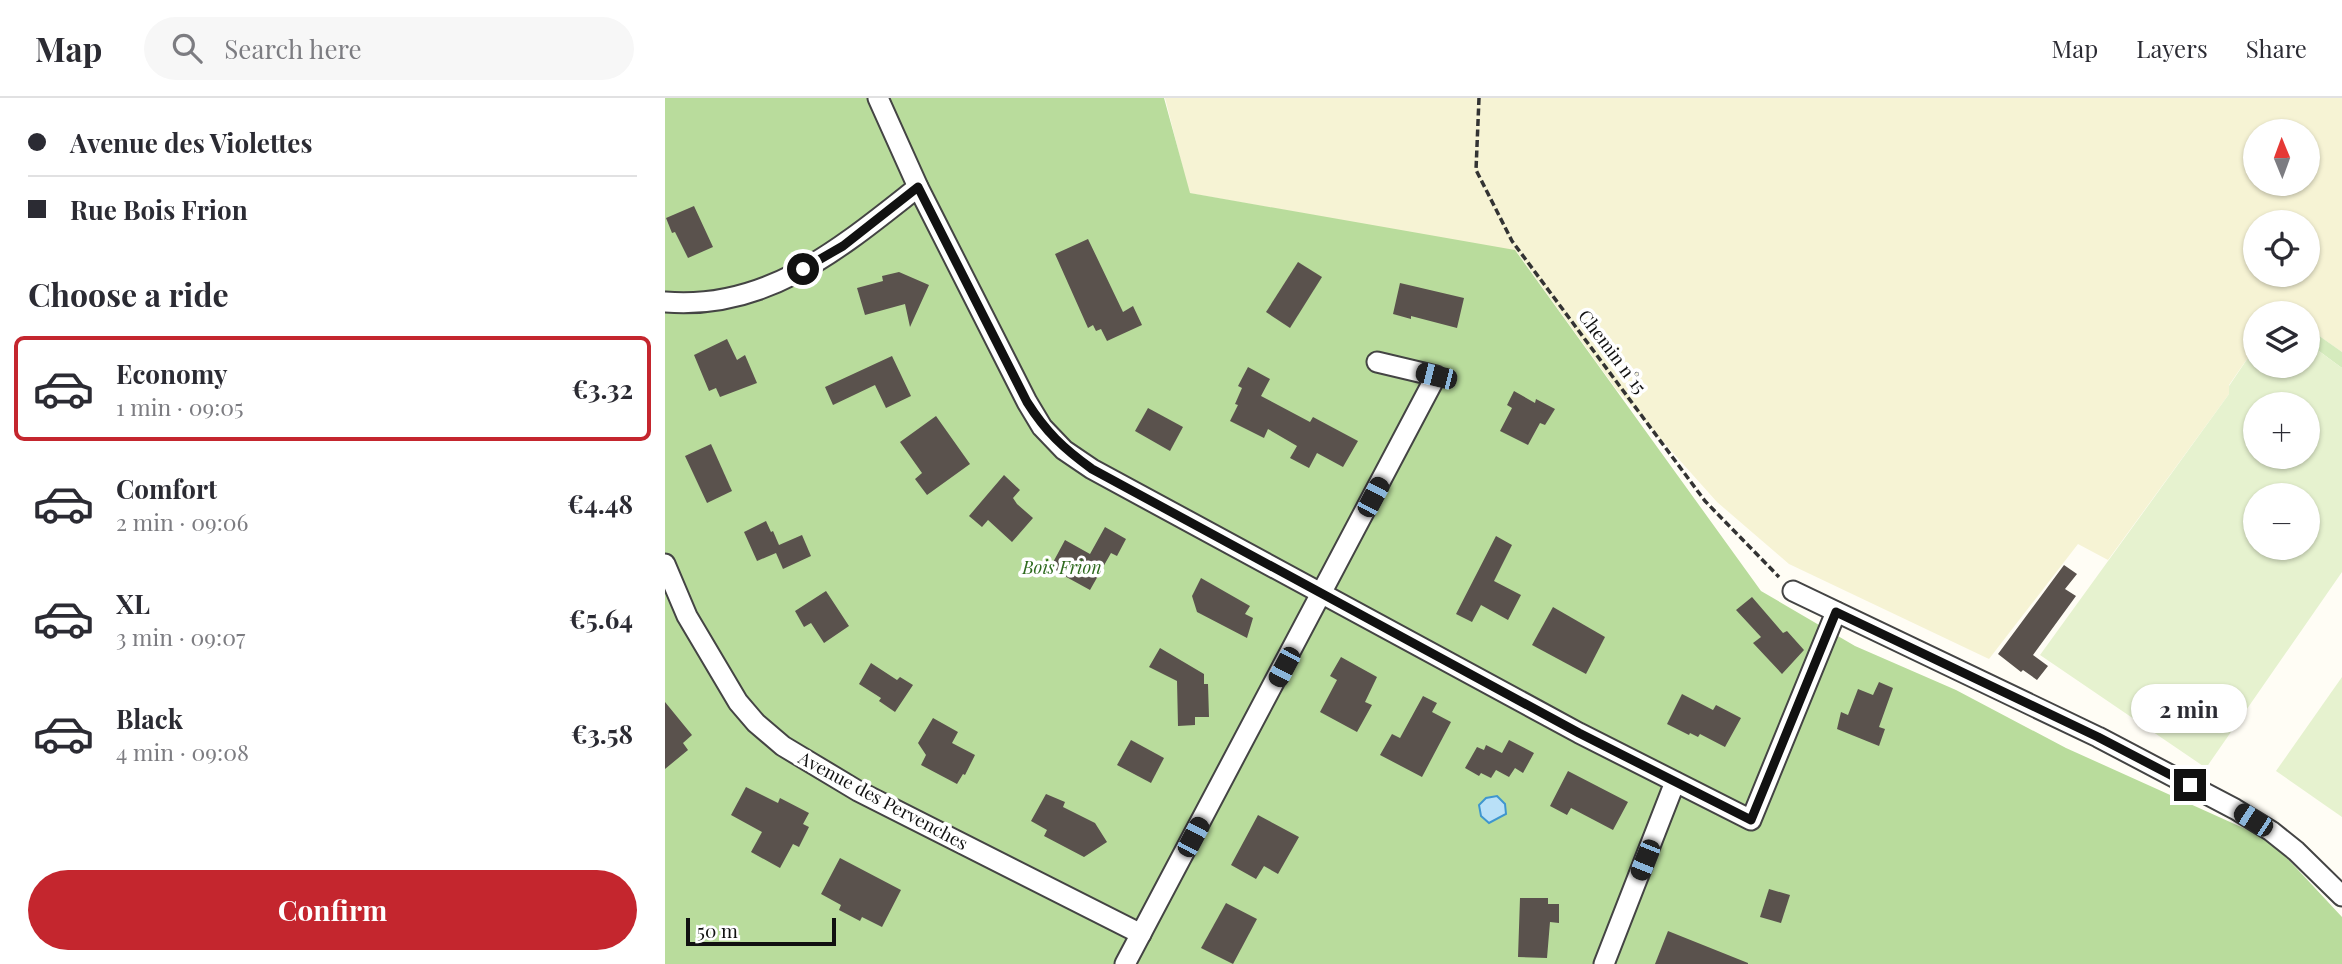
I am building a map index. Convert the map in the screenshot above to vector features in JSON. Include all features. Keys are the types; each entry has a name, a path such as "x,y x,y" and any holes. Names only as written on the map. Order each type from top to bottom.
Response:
{"street":[{"path":"879,98 918,187 1027,402 1042,427 1064,450 1092,469 1567,726 1751,820 1836,612"},
{"path":"665,302 683,304 720,300 754,293 783,281 843,246 918,187"},
{"path":"1125,964 1436,376 1377,362"},
{"name":"Avenue des Pervenches","path":"665,565 687,616 738,702 756,723 783,746 858,791 1141,934"},
{"path":"1793,591 2098,737 2235,809 2271,831 2296,851 2342,895"},
{"path":"1604,964 1675,782"}],"path":[{"name":"Chemin n°15","path":"1479,98 1476,170 1512,241 1705,501 1793,591"}],"shaded area":[{"path":"1165,98 2342,98 2342,352 2320,336 2320,301 2243,301 2243,365 2229,385 2229,394 2108,560 2078,544 1989,659 1789,564 1717,502 1616,389 1517,252 1189,193"}],"green space":[{"name":"Bois Frion","path":"665,98 1164,98 1190,193 1515,250 1761,591 1855,646 1956,690 2066,748 2270,840 2342,917 2342,964 665,964"},
{"path":"2320,336 2342,352 2342,368 2320,352"},
{"path":"2320,352 2342,368 2342,572 2206,768 2040,655 2229,394 2229,386 2243,365 2243,378 2320,378"},
{"path":"2342,677 2342,817 2276,771"}],"water":[{"path":"1497,796 1505,804 1506,814 1489,823 1481,816 1479,805 1486,798"}],"building":[{"path":"694,206 713,247 688,258 666,218"},
{"path":"1088,239 1123,312 1133,306 1142,325 1107,341 1101,329 1096,331 1093,325 1088,328 1055,254"},
{"path":"1298,262 1322,277 1290,328 1266,312"},
{"path":"899,272 929,285 910,327 905,304 865,315 857,288 883,281 882,276"},
{"path":"1400,283 1464,298 1457,328 1393,314"},
{"path":"727,339 737,360 745,355 757,383 720,397 716,388 709,391 694,355"},
{"path":"892,356 911,396 886,408 875,385 833,405 825,387"},
{"path":"1248,367 1270,379 1261,396 1310,422 1313,417 1358,441 1343,467 1317,453 1309,468 1290,458 1297,446 1268,429 1264,438 1230,421 1242,388 1238,386"},
{"path":"1514,391 1535,403 1536,399 1555,409 1545,425 1540,423 1528,445 1500,431 1512,408 1507,405"},
{"path":"1148,408 1183,427 1170,451 1135,431"},
{"path":"936,416 970,464 927,495 915,479 922,473 900,442"},
{"path":"711,444 732,491 707,503 685,456"},
{"path":"1004,475 1020,490 1013,498 1017,504 1033,518 1012,542 988,520 982,527 969,516"},
{"path":"766,521 779,545 802,535 811,556 783,569 776,553 757,561 744,532"},
{"path":"1105,527 1126,539 1117,556 1111,553 1090,590 1050,568 1065,540 1090,554"},
{"path":"1496,536 1512,545 1494,581 1521,595 1508,620 1481,605 1472,622 1456,614"},
{"path":"2064,565 2077,574 2065,589 2076,596 2033,655 2048,666 2037,680 2023,670 2021,672 1998,654"},
{"path":"1201,578 1250,606 1245,614 1253,618 1247,638 1197,612 1192,596"},
{"path":"826,591 849,626 824,643 811,623 804,627 795,611"},
{"path":"1752,597 1783,633 1787,631 1804,650 1782,674 1753,643 1761,637 1736,610"},
{"path":"1553,607 1605,637 1586,674 1532,645"},
{"path":"1160,648 1204,674 1204,684 1208,684 1209,717 1195,717 1195,725 1178,726 1177,681 1149,667"},
{"path":"1341,657 1377,677 1365,702 1372,705 1357,732 1320,712 1337,680 1330,676"},
{"path":"871,663 897,680 900,677 913,685 895,712 879,701 881,698 859,684"},
{"path":"1879,682 1893,688 1879,727 1885,729 1879,746 1837,729 1841,712 1848,715 1858,689 1873,695"},
{"path":"1682,694 1713,710 1716,705 1741,718 1725,747 1700,734 1698,737 1690,733 1689,735 1667,724"},
{"path":"1423,696 1437,703 1432,712 1451,722 1422,777 1380,755 1392,734 1400,738"},
{"path":"665,702 692,735 683,743 688,750 665,769"},
{"path":"933,718 958,732 952,743 975,755 957,784 921,765 926,755 918,743"},
{"path":"1131,740 1164,758 1151,783 1117,765"},
{"path":"1509,740 1534,753 1523,773 1515,768 1509,777 1496,770 1491,778 1481,773 1479,776 1465,768 1477,747 1484,750 1486,745 1502,753"},
{"path":"1568,771 1628,802 1613,830 1571,808 1567,815 1550,806"},
{"path":"746,787 778,803 780,798 809,813 803,824 809,827 799,847 793,844 780,868 751,852 762,832 731,815"},
{"path":"1046,794 1065,802 1063,807 1095,823 1107,842 1084,857 1044,836 1047,830 1031,821"},
{"path":"1258,815 1299,837 1278,874 1264,866 1256,879 1231,865"},
{"path":"840,858 901,890 882,927 862,917 860,921 839,910 841,905 821,894"},
{"path":"1769,889 1790,895 1781,923 1760,917"},
{"path":"1520,898 1548,898 1548,904 1559,904 1559,923 1550,922 1547,958 1518,957"},
{"path":"1226,903 1257,919 1233,964 1201,948"},
{"path":"1668,931 1748,963 1748,964 1655,964"}],"route":[{"path":"803,269 843,246 918,187 1027,402 1042,427 1064,450 1092,469 1579,733 1751,820 1836,612 2098,737 2190,785"}]}
